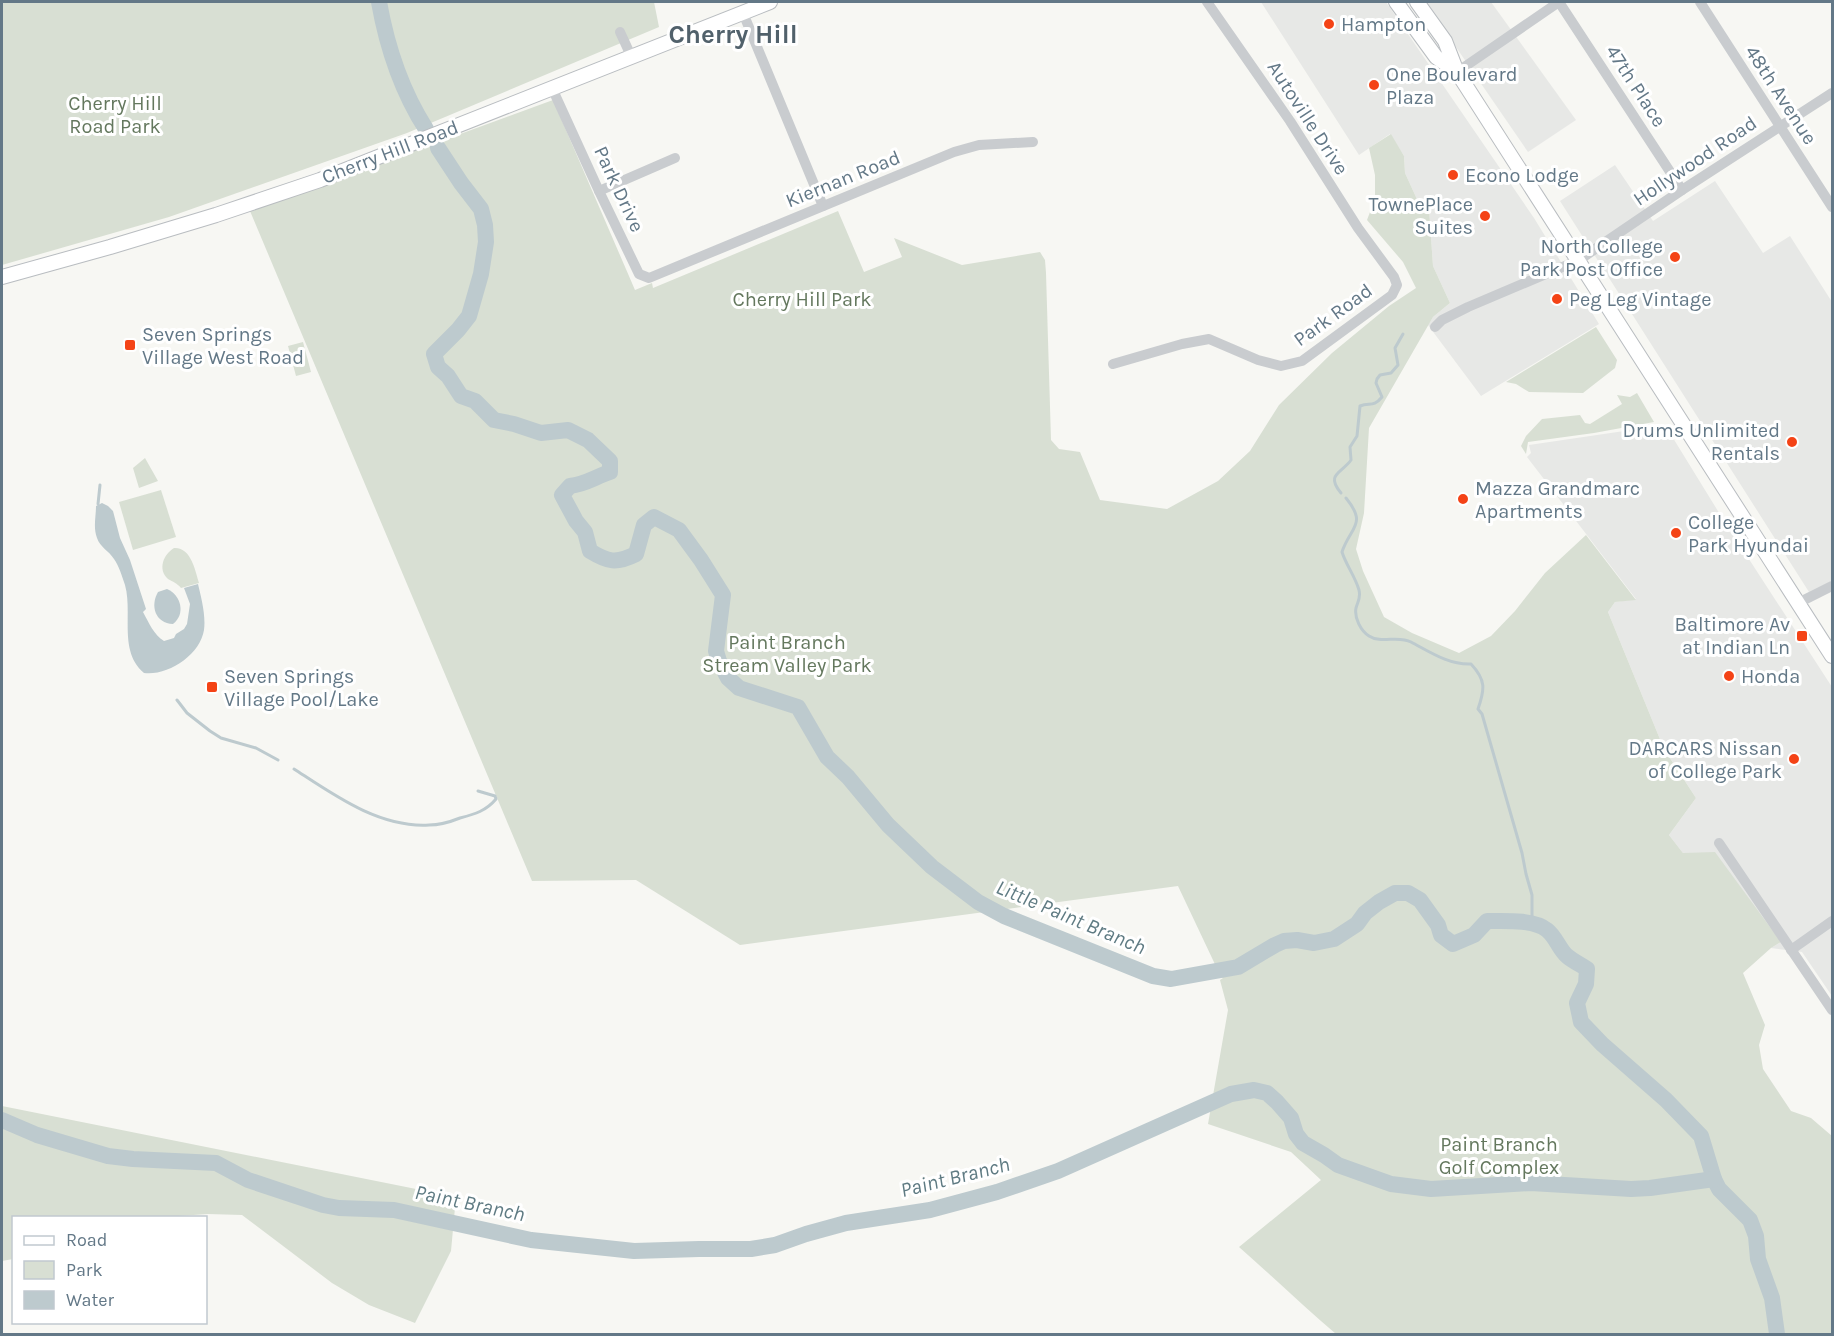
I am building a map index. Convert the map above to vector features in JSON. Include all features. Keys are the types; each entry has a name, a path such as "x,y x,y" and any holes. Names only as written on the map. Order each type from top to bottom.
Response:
{"main road":[{"name":"Cherry Hill Road","path":"2,277 27,272 196,221 320,180 770,2"},
{"path":"1396,2 1436,57 1457,72"},
{"path":"1417,2 1445,40 1457,72 1833,656"}],"street":[{"name":"Autoville Drive","path":"1207,2 1290,122 1358,228 1394,277 1397,285"},
{"path":"1457,72 1559,2"},
{"name":"47th Place","path":"1559,2 1682,190"},
{"name":"48th Avenue","path":"1700,2 1833,207"},
{"path":"743,13 823,206"},
{"path":"621,32 632,57"},
{"name":"Park Drive","path":"552,87 639,274 649,278 672,269"},
{"name":"Hollywood Road","path":"1435,327 1468,308 1579,260 1682,190 1833,93"},
{"name":"Kiernan Road","path":"672,269 954,152 999,142 1033,142"},
{"path":"599,191 675,158"},
{"name":"Park Road","path":"1113,364 1182,344 1209,339 1258,360 1281,366 1294,364 1302,361 1383,302 1392,295 1397,285"},
{"path":"1798,603 1833,586"},
{"path":"1719,843 1833,1010"},
{"path":"1791,950 1833,921"}],"shaded area":[{"path":"1261,2 1386,2 1534,218 1599,324 1481,396 1428,325 1433,317 1450,303 1433,266 1429,209 1421,208 1405,173 1404,156 1390,134 1359,155"},
{"path":"1425,2 1491,2 1576,120 1528,152"},
{"path":"1615,165 1653,221 1715,181 1763,253 1790,236 1832,302 1832,581 1809,592 1560,201"},
{"path":"1665,425 1832,687 1832,996 1802,952 1771,948 1781,942 1683,853 1669,835 1696,798 1664,749 1608,612 1615,602 1636,599 1527,457 1531,453 1529,445"}],"green space":[{"name":"Cherry Hill Road Park","path":"2,2 654,2 659,27 407,133 169,217 2,265"},
{"path":"553,100 635,290 652,283 653,288 838,211 864,272 902,257 894,238 962,265 1040,252 1045,260 1046,273 1051,440 1059,449 1080,452 1100,500 1167,509 1218,481 1250,451 1279,405 1332,353 1389,306 1416,288 1403,262 1367,220 1375,199 1375,175 1369,148 1391,134 1404,156 1405,173 1421,208 1429,209 1433,266 1450,303 1433,317 1369,428 1364,513 1356,549 1363,571 1384,617 1412,633 1459,653 1491,636 1515,611 1545,573 1586,535 1636,600 1615,602 1608,612 1664,749 1696,798 1669,835 1683,853 1715,852 1781,942 1743,973 1765,1025 1759,1045 1763,1069 1791,1111 1811,1118 1832,1136 1832,1334 1336,1334 1239,1247 1321,1180 1291,1152 1208,1124 1228,1010 1220,980 1223,978 1178,886 740,945 636,880 532,881 250,211"},
{"path":"1596,327 1617,360 1615,368 1583,393 1529,392 1516,384 1506,382"},
{"path":"303,342 311,372 296,376 288,346"},
{"path":"1637,393 1654,422 1528,442 1526,454 1521,446 1526,436 1542,419 1580,415 1585,423 1590,424 1622,404 1617,395 1630,397"},
{"path":"145,458 158,481 139,488 133,468"},
{"path":"161,490 176,537 133,550 119,502"},
{"path":"174,548 185,551 188,555 199,583 181,588 165,575 163,562"},
{"path":"2,1106 456,1197 451,1251 415,1323 369,1305 332,1283 242,1215 12,1216 12,1259 2,1261"}],"water":[{"path":"102,503 113,511 120,538 130,560 146,609 143,612 155,632 164,641 174,638 187,624 190,604 184,588 198,584 204,618 201,639 196,648 182,662 163,671 144,673 131,654 125,585 116,562 100,544 96,534 96,506"},
{"path":"167,589 176,596 181,610 173,624 162,621 154,608 158,592"}],"waterway":[{"name":"Little Paint Branch","path":"379,2 396,68 409,99 426,129"},
{"name":"Little Paint Branch","path":"438,148 481,209 486,242 481,274 469,316 434,354 438,367 448,376 461,396 475,401 494,420 541,433 568,430 588,440 610,461 610,472 570,486 562,495 576,521 585,532 590,551 602,558 612,560 636,554 644,525 654,517 679,530 723,595 716,651 728,678 739,688 798,707 827,757 848,777 888,825 932,867 978,902 1004,916 1153,976 1171,979 1238,967 1284,941 1297,940 1314,943 1334,939 1357,924 1365,913 1379,902 1395,893 1408,893 1420,900 1438,925 1441,935 1453,944 1474,935 1487,921 1518,921 1541,926 1550,933 1567,956 1587,969 1586,984 1577,1003 1581,1022 1602,1044 1666,1100 1701,1136 1719,1189 1750,1220 1756,1236 1758,1259 1772,1298 1777,1334"},
{"path":"1341,493 1336,487 1335,478 1351,460 1350,447 1357,436 1360,406 1374,404 1382,397 1376,383 1377,379 1380,375 1391,373 1398,365 1395,348 1403,334"},
{"path":"98,504 100,485"},
{"path":"1346,498 1357,520 1342,552 1359,590 1356,616 1363,631 1374,638 1406,640 1447,660 1471,664 1482,680 1483,690 1478,709 1482,714 1522,853 1532,895 1532,923"},
{"path":"177,700 187,713 221,738 256,748 278,760"},
{"path":"294,769 358,808 410,825 449,822 480,812 496,799 495,796 478,791"},
{"name":"Paint Branch","path":"2,1120 37,1135 108,1156 216,1163 248,1180 323,1205 339,1208 394,1210 531,1240 634,1251 751,1249 775,1245 846,1223 930,1210 997,1192 1058,1171 1231,1094 1254,1090 1267,1093 1277,1102 1291,1118 1296,1134 1303,1143 1338,1165 1391,1184 1431,1189 1531,1183 1631,1189 1714,1179"}],"place":[{"name":"Hampton","path":"1329,24"},
{"name":"One Boulevard Plaza","path":"1374,85"},
{"name":"Econo Lodge","path":"1453,175"},
{"name":"TownePlace Suites","path":"1485,216"},
{"name":"North College Park Post Office","path":"1675,257"},
{"name":"Peg Leg Vintage","path":"1557,299"},
{"name":"Seven Springs Village West Road","path":"130,345"},
{"name":"Drums Unlimited Rentals","path":"1792,442"},
{"name":"Mazza Grandmarc Apartments","path":"1463,499"},
{"name":"College Park Hyundai","path":"1676,533"},
{"name":"Baltimore Av at Indian Ln","path":"1802,636"},
{"name":"Honda","path":"1729,676"},
{"name":"Seven Springs Village Pool/Lake","path":"212,687"},
{"name":"DARCARS Nissan of College Park","path":"1794,759"}],"district":[{"name":"Cherry Hill","path":"733,34"}],"park label":[{"name":"Cherry Hill Park","path":"802,299"},
{"name":"Paint Branch Stream Valley Park","path":"787,654"},
{"name":"Paint Branch Golf Complex","path":"1499,1156"}]}
